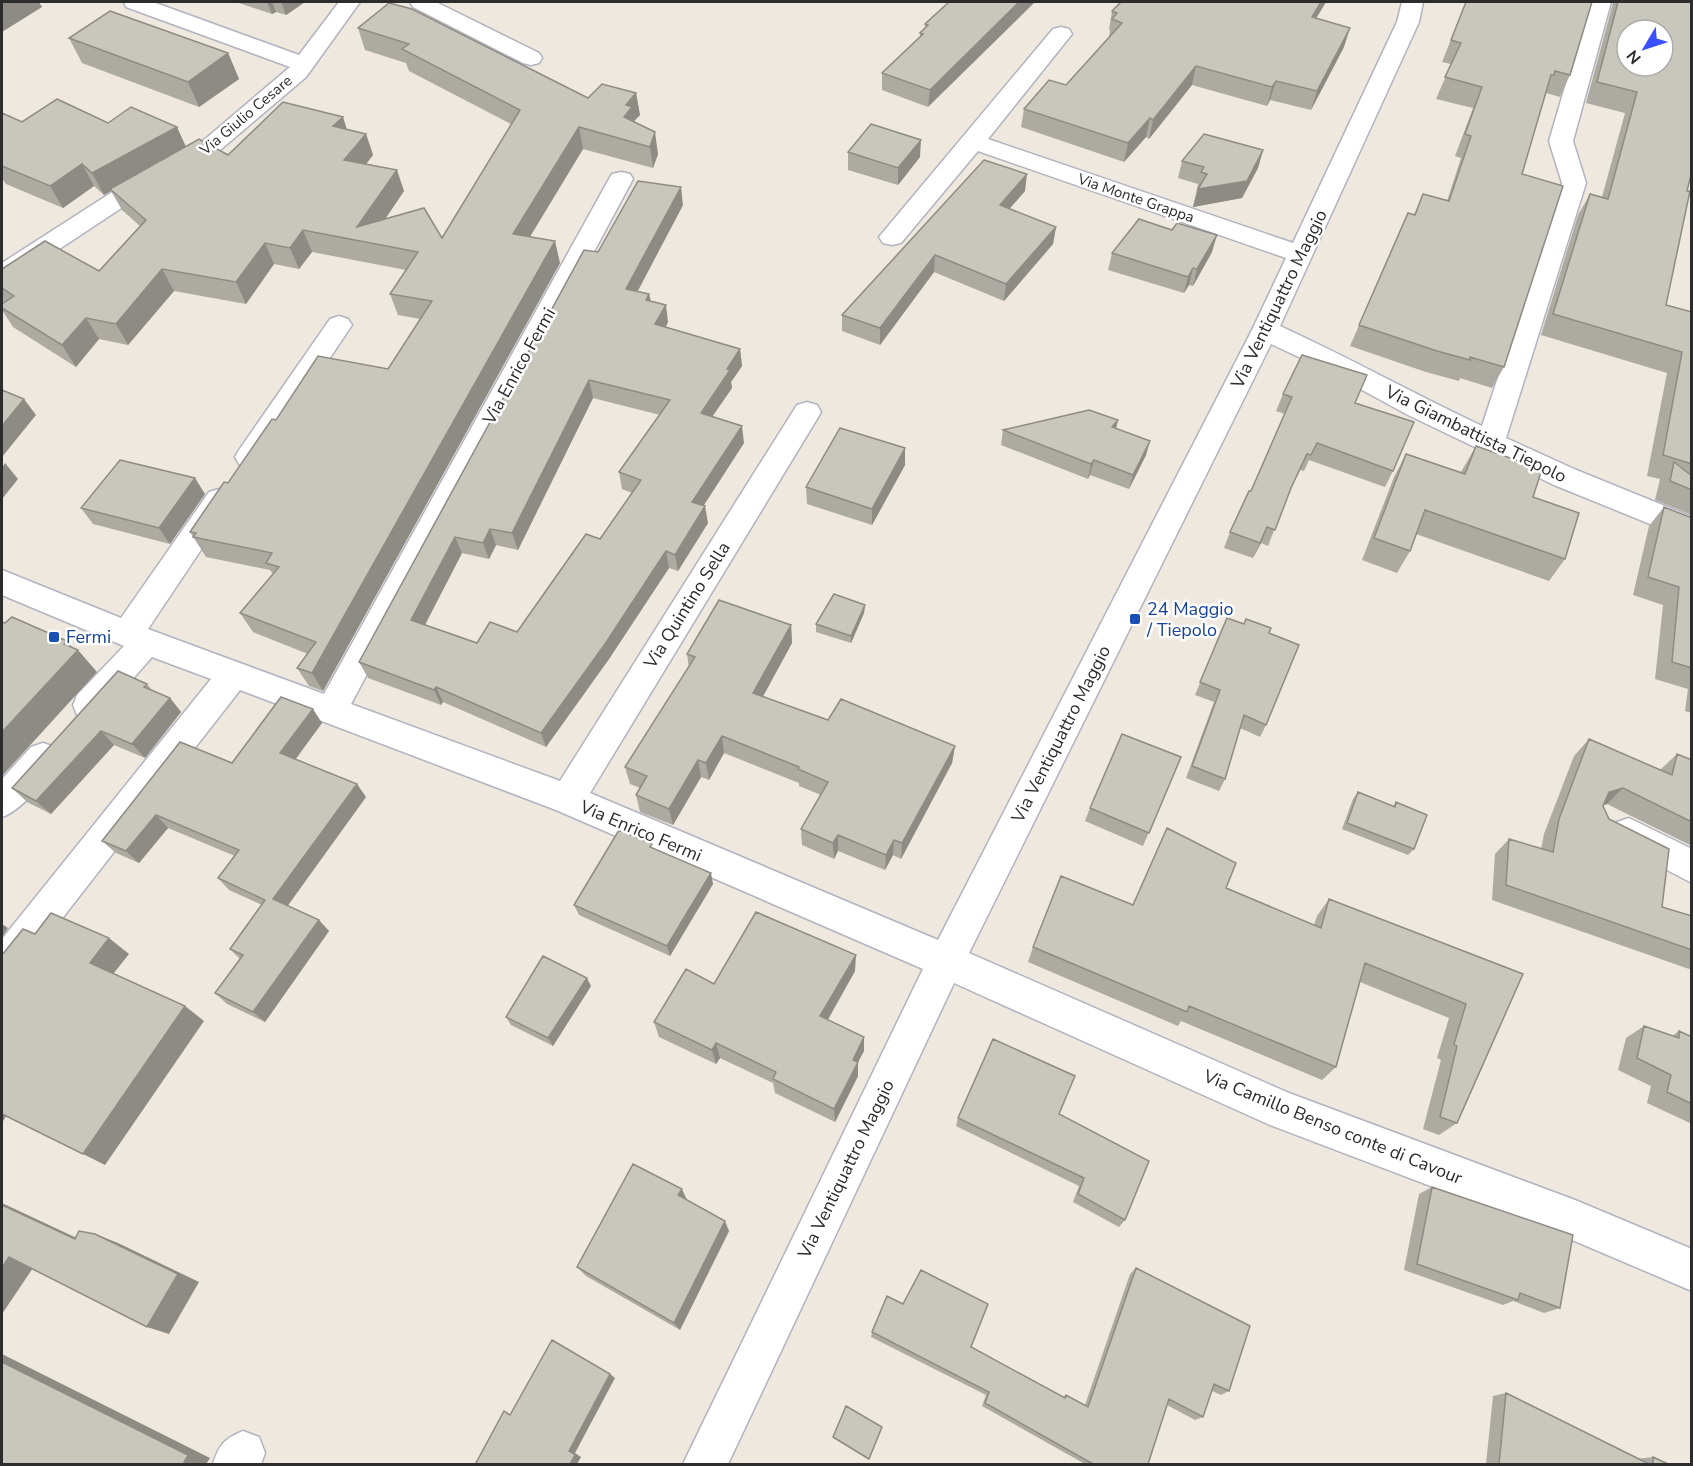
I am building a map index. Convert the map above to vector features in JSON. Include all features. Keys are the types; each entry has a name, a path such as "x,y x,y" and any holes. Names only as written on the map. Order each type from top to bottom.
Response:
{"street":[{"name":"Via Giulio Cesare","path":"134,2 303,64"},
{"name":"Via Giulio Cesare","path":"2,274 126,194 205,151 298,72 349,2"},
{"path":"421,2 531,58"},
{"name":"Via Ventiquattro Maggio","path":"705,1464 946,961 1265,330 1345,163 1408,22 1413,2"},
{"path":"1491,441 1574,183 1561,141 1601,2"},
{"path":"892,237 973,142 1060,34"},
{"name":"Via Monte Grappa","path":"973,142 1300,254"},
{"name":"Via Enrico Fermi","path":"332,711 621,179"},
{"path":"2,802 67,731 137,638 339,326"},
{"name":"Via Giambattista Tiepolo","path":"1265,330 1330,360 1418,408 1564,477 1692,530"},
{"name":"Via Quintino Sella","path":"568,799 807,411"},
{"name":"Via Enrico Fermi","path":"2,582 233,675 568,799 946,961"},
{"path":"2,967 233,675"},
{"path":"1606,821 1692,867"},
{"name":"Via Camillo Benso conte di Cavour","path":"946,961 1284,1111 1575,1220 1692,1270"}],"building":[{"path":"949,2 1019,2 930,90 882,73 923,34 920,33 928,25 925,24"},
{"path":"1121,2 1321,2 1312,17 1350,28 1317,91 1276,81 1272,87 1196,66 1153,120 1150,118 1128,143 1024,109 1049,80 1066,85 1122,23 1112,19 1117,13 1112,11"},
{"path":"1466,2 1592,2 1570,75 1555,71 1554,75 1551,75 1522,174 1563,186 1504,367 1470,357 1470,360 1437,351 1359,325 1408,213 1415,215 1423,194 1449,201 1471,136 1465,134 1482,87 1445,77 1461,43 1451,40"},
{"path":"1618,2 1692,2 1692,171 1687,191 1690,191 1666,305 1692,312 1692,464 1663,455 1682,352 1553,314 1590,194 1608,199 1637,92 1597,82"},
{"path":"389,3 412,9 588,98 602,84 636,93 626,105 632,107 624,117 655,132 650,147 579,127 513,234 555,241 312,673 297,668 316,642 240,613 279,567 266,563 272,553 193,537 196,533 190,532 224,482 228,483 272,419 276,420 318,356 388,369 432,301 390,294 418,252 303,230 290,248 265,243 236,282 162,269 116,324 86,318 62,345 2,308 2,304 14,296 2,288 2,269 45,241 99,271 146,220 110,189 199,139 228,155 283,102 343,117 333,126 366,134 344,160 397,170 357,227 424,208 442,238 520,110 402,49 409,44 358,28"},
{"path":"110,11 228,53 188,82 69,38"},
{"path":"57,99 108,123 131,107 177,127 92,173 82,164 50,186 2,166 2,113 22,122"},
{"path":"871,124 921,140 898,168 848,152"},
{"path":"1204,134 1263,150 1247,181 1198,189 1207,174 1201,172 1204,167 1182,161"},
{"path":"984,160 1027,174 1000,205 1056,227 1006,284 935,255 880,328 842,315"},
{"path":"638,181 681,187 626,289 649,294 646,300 666,305 655,324 740,349 727,369 730,370 701,413 742,426 692,502 705,506 675,555 666,551 605,644 541,733 436,687 434,690 359,662 584,250 598,252","holes":["589,380 670,400 619,472 641,480 600,539 586,534 517,632 490,622 477,643 411,620 455,537 483,543 490,529 512,533"]},
{"path":"1139,219 1172,230 1177,223 1217,235 1197,269 1193,268 1188,277 1112,253"},
{"path":"1302,355 1367,375 1355,403 1414,422 1393,471 1317,443 1311,455 1307,454 1275,530 1267,527 1260,543 1230,532 1251,491 1292,397 1283,394"},
{"path":"2,390 24,399 2,426"},
{"path":"1089,410 1118,420 1112,427 1150,441 1133,475 1094,460 1091,464 1003,430"},
{"path":"840,428 905,448 872,509 806,487"},
{"path":"1476,446 1542,469 1533,497 1579,513 1565,559 1425,510 1410,551 1374,538 1406,454 1465,474"},
{"path":"120,460 195,478 159,528 81,508"},
{"path":"1674,462 1692,476 1692,490 1670,481"},
{"path":"1664,507 1692,518 1692,668 1672,662 1679,587 1648,577"},
{"path":"834,594 865,605 851,636 816,624"},
{"path":"719,600 791,625 753,693 828,720 841,699 955,746 902,843 894,840 886,855 838,835 833,843 801,829 828,782 798,769 799,767 722,736 706,763 698,760 669,809 636,795 647,776 625,767 695,657 687,654"},
{"path":"12,617 67,641 64,644 78,650 2,732 2,622 5,623"},
{"path":"1227,618 1244,624 1246,619 1271,628 1269,633 1299,645 1266,725 1244,715 1225,779 1192,766 1220,690 1200,682"},
{"path":"118,671 147,684 144,687 170,698 132,744 101,731 36,801 12,788"},
{"path":"281,697 313,709 280,753 357,784 273,899 319,920 253,1012 215,993 243,955 230,949 265,900 218,878 239,850 156,815 126,851 102,841 180,742 232,763"},
{"path":"1122,734 1181,757 1149,833 1090,808"},
{"path":"1589,739 1672,775 1677,754 1692,760 1692,822 1623,788 1609,792 1603,806 1609,819 1669,849 1662,907 1692,916 1692,950 1506,885 1509,839 1553,852 1559,819"},
{"path":"1358,792 1395,807 1396,802 1427,815 1414,849 1347,823"},
{"path":"1167,828 1236,863 1226,888 1321,928 1329,899 1523,974 1457,1123 1440,1117 1457,1046 1454,1044 1466,1004 1365,963 1336,1067 1189,1006 1187,1012 1033,947 1061,876 1133,905"},
{"path":"619,830 652,844 650,847 711,873 667,946 574,905"},
{"path":"756,912 856,955 820,1016 864,1037 853,1060 858,1062 834,1109 773,1079 776,1072 716,1043 712,1050 654,1022 686,969 714,984"},
{"path":"51,913 109,938 90,963 185,1006 83,1154 2,1114 2,955 23,929 35,934"},
{"path":"543,956 587,978 548,1038 506,1017"},
{"path":"1644,1026 1679,1038 1679,1031 1692,1037 1692,1104 1667,1092 1671,1075 1637,1058"},
{"path":"993,1039 1075,1076 1059,1114 1149,1161 1125,1220 1078,1194 1084,1178 958,1118"},
{"path":"633,1164 682,1189 678,1195 725,1221 674,1323 577,1267"},
{"path":"1432,1187 1573,1235 1560,1308 1520,1293 1518,1300 1417,1264"},
{"path":"2,1205 75,1239 79,1231 95,1234 178,1274 147,1327 9,1257 2,1268"},
{"path":"1136,1268 1250,1326 1229,1391 1214,1384 1203,1417 1169,1399 1148,1464 1093,1464 985,1403 989,1392 872,1332 887,1296 903,1304 921,1270 988,1304 971,1347 1065,1398 1066,1395 1088,1407"},
{"path":"552,1340 610,1374 569,1451 575,1455 570,1464 476,1463 504,1411 510,1415"},
{"path":"2,1362 188,1455 183,1464 2,1464"},
{"path":"1506,1393 1649,1464 1499,1464"},
{"path":"846,1406 882,1427 869,1459 833,1437"},
{"path":"1653,1457 1668,1464 1653,1464"}],"place":[{"name":"24 Maggio / Tiepolo","path":"1135,619"},
{"name":"Fermi","path":"54,637"}]}
